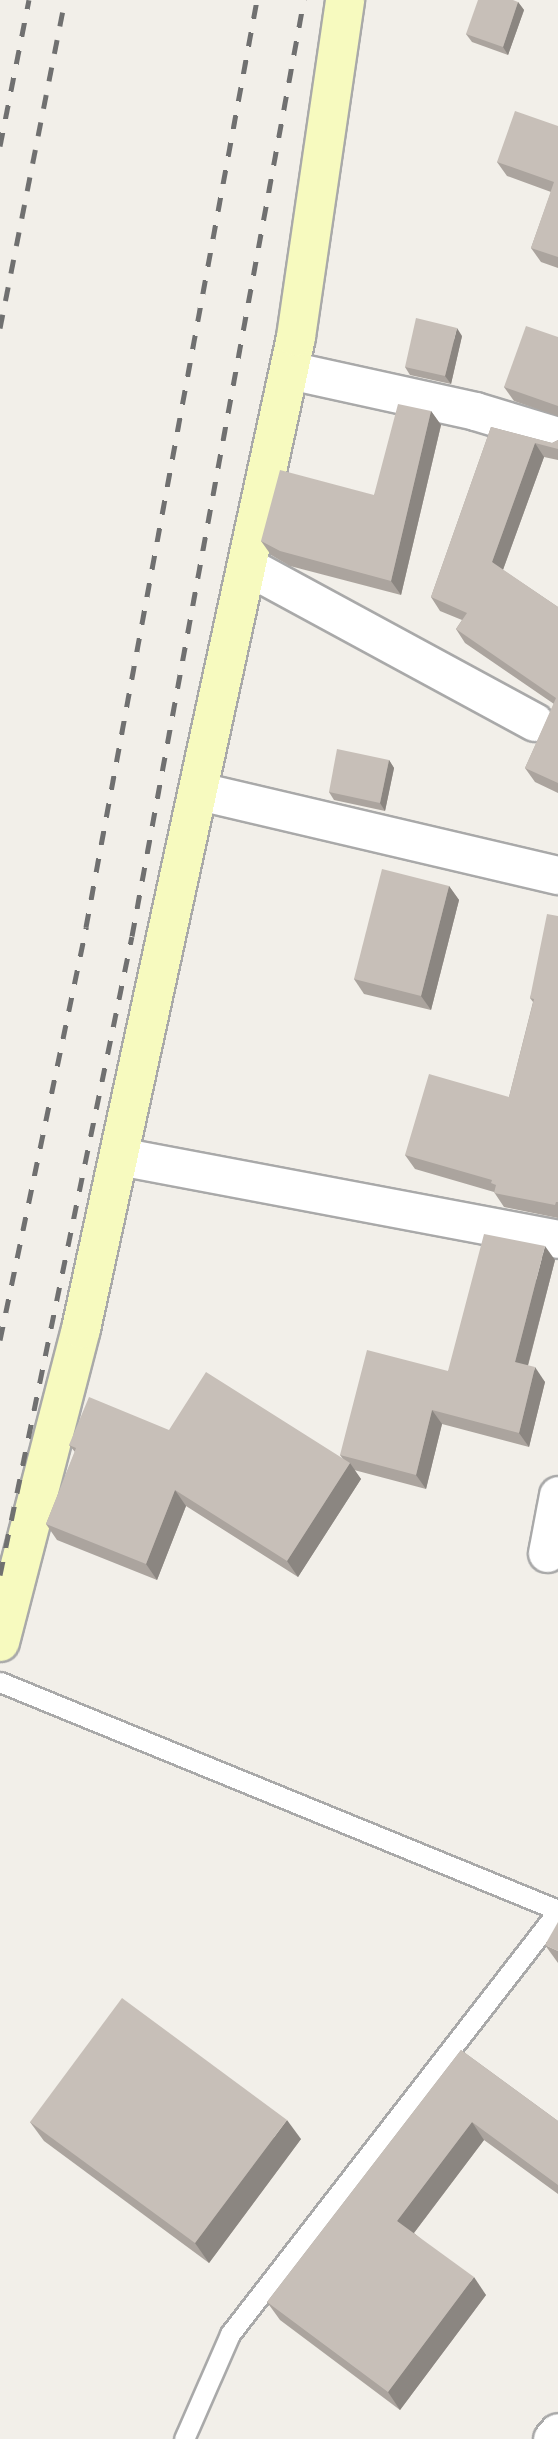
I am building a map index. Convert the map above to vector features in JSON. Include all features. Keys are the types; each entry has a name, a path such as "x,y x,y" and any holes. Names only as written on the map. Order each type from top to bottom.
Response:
{"street":[{"path":"0,1643 81,1329 289,370 345,0"},
{"path":"289,370 475,411 558,436"},
{"path":"247,566 534,722"},
{"path":"199,791 558,875"},
{"path":"120,1156 558,1238"},
{"path":"547,1553 558,1494"},
{"path":"552,2439 558,2432"}],"lane":[{"path":"0,1682 558,1911 230,2334 184,2439"}],"building":[{"path":"478,0 518,2 503,47 466,34"},
{"path":"515,111 558,126 558,257 531,248 554,182 497,162"},
{"path":"416,318 457,328 445,376 405,367"},
{"path":"526,326 558,337 558,406 504,387"},
{"path":"398,404 431,411 391,581 280,551 261,541 280,470 374,495"},
{"path":"491,427 552,443 558,440 558,449 535,443 492,562 558,607 558,783 525,768 556,698 456,629 467,613 431,597"},
{"path":"337,749 389,760 380,803 329,792"},
{"path":"382,869 449,886 421,996 354,979"},
{"path":"547,914 558,916 558,1202 555,1205 494,1193 496,1185 491,1183 492,1180 405,1155 429,1074 509,1097 534,999 530,998"},
{"path":"484,1234 545,1246 515,1362 535,1367 519,1433 432,1410 416,1475 340,1455 367,1350 448,1371"},
{"path":"206,1372 350,1463 287,1561 175,1490 146,1564 46,1524 76,1448 69,1445 89,1397 169,1430"},
{"path":"558,1922 558,1951 545,1945"},
{"path":"122,1998 287,2120 195,2243 30,2122"},
{"path":"461,2050 558,2121 558,2185 472,2122 397,2221 474,2277 388,2392 267,2302"}],"railway":[{"path":"0,146 29,0"},
{"path":"0,328 65,0"},
{"path":"0,1340 86,927 257,0"},
{"path":"0,1575 132,936 304,0"}]}
